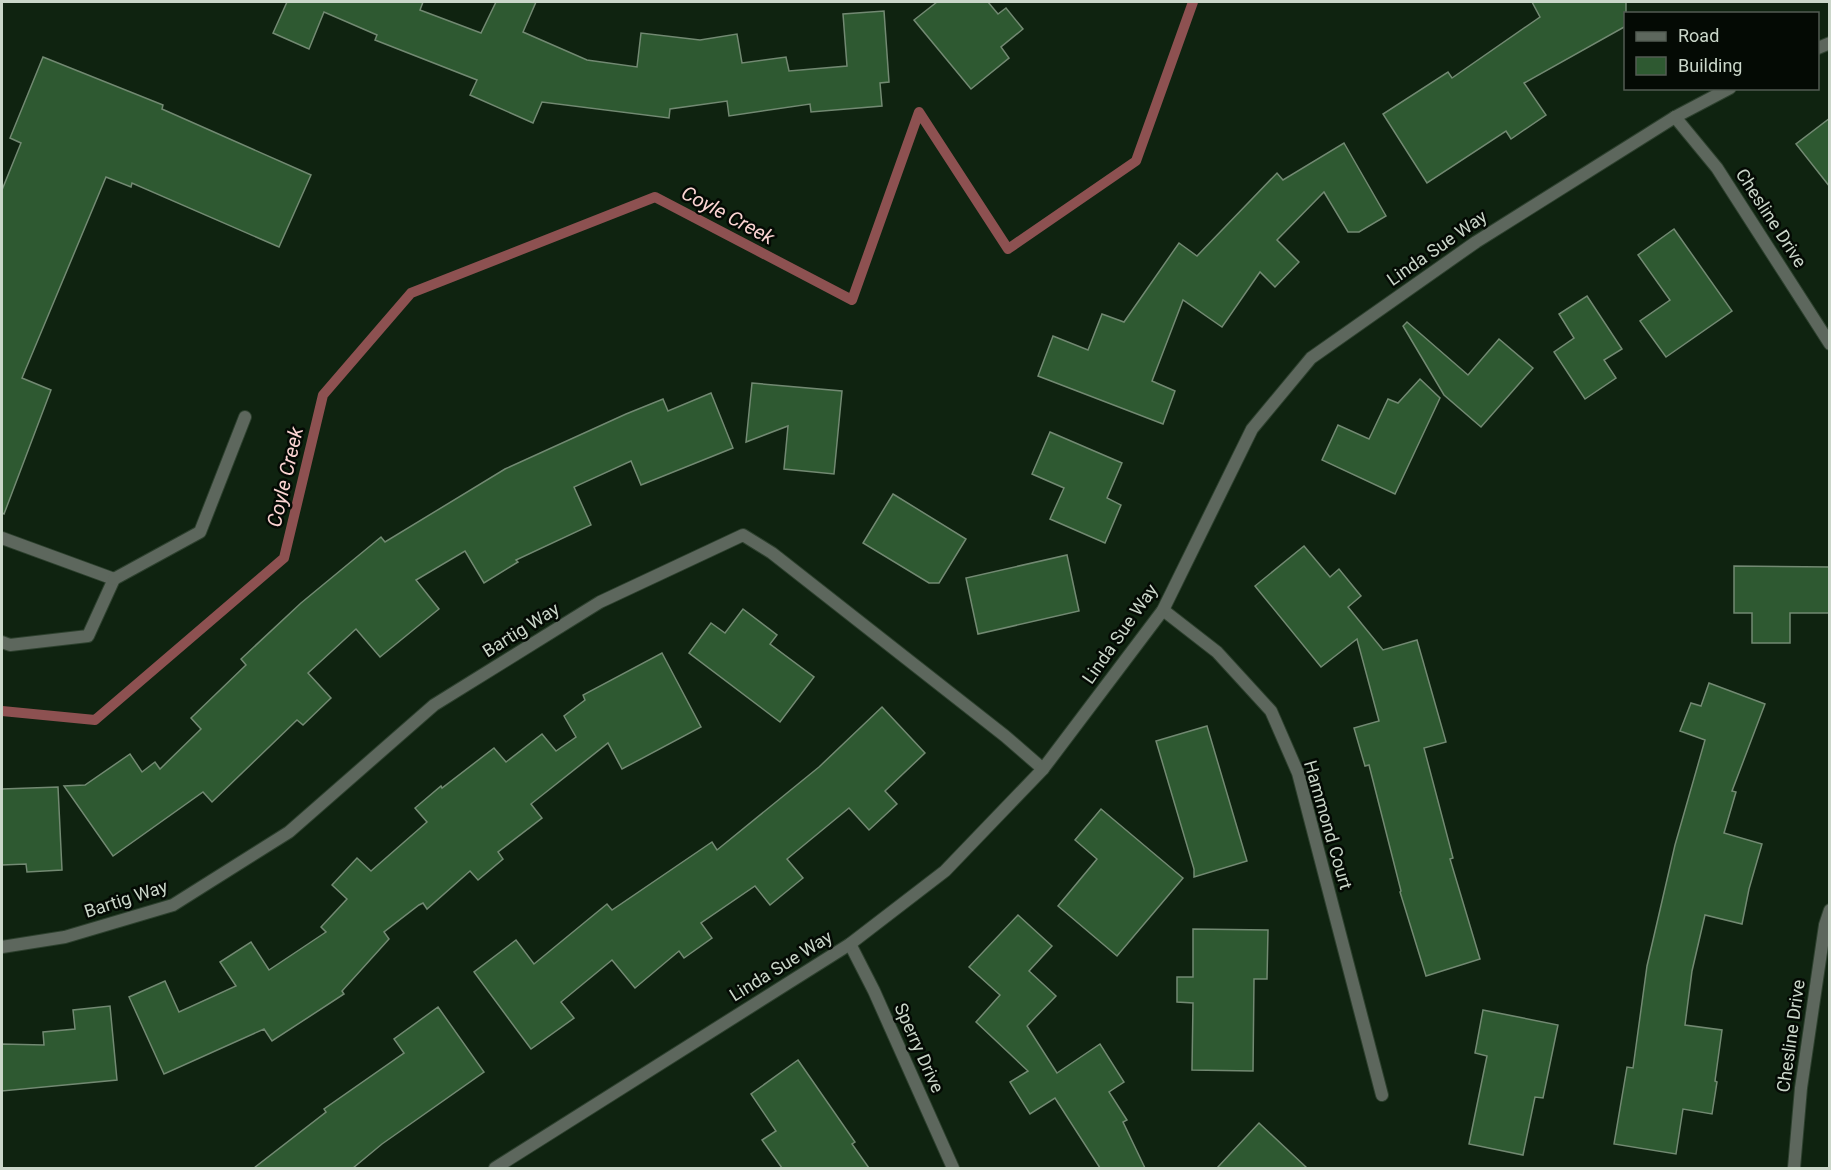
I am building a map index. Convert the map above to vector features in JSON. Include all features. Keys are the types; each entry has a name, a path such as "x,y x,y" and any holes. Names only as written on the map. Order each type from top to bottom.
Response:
{"street":[{"name":"Linda Sue Way","path":"495,1168 850,944 945,871 1043,769 1163,610 1252,429 1311,358 1476,242 1675,117 1726,90"},
{"name":"Chesline Drive","path":"1675,117 1717,168 1830,344"},
{"path":"2,642 10,645 88,636 114,579 200,532 245,417"},
{"name":"Bartig Way","path":"2,947 64,937 173,905 289,832 434,705 600,602 743,535 772,553 1005,736 1043,769"},
{"path":"2,538 114,579"},
{"name":"Hammond Court","path":"1163,610 1217,652 1271,711 1298,773 1382,1095"},
{"name":"Chesline Drive","path":"1794,1168 1801,1088 1825,925 1830,910"},
{"name":"Sperry Drive","path":"850,944 874,991 953,1168"}],"building":[{"path":"287,2 423,2 420,10 481,33 496,2 536,2 523,32 587,60 637,67 641,33 700,40 737,34 742,63 786,57 789,71 847,66 843,14 884,11 889,82 880,83 882,106 811,112 810,104 729,116 727,101 670,109 669,118 542,102 533,123 470,95 477,80 375,40 377,35 324,12 309,49 273,33"},
{"path":"937,2 988,2 998,14 1006,8 1023,29 1001,47 1009,58 971,89 914,20"},
{"path":"1532,2 1626,2 1624,27 1524,83 1546,115 1511,139 1506,131 1427,183 1383,114 1448,72 1452,78 1540,17"},
{"path":"43,57 163,105 162,109 311,175 279,247 132,183 131,187 106,177 22,378 51,390 4,514 2,513 2,190 21,143 10,138"},
{"path":"1830,118 1830,187 1796,144"},
{"path":"1344,143 1386,216 1359,232 1348,232 1324,192 1277,240 1299,262 1275,287 1260,272 1222,327 1183,300 1152,381 1175,391 1163,424 1038,376 1053,336 1088,350 1102,314 1124,322 1179,243 1197,256 1277,173 1283,180"},
{"path":"1674,229 1732,311 1666,357 1640,321 1670,300 1638,255"},
{"path":"1587,296 1622,349 1604,360 1616,378 1585,399 1554,352 1574,338 1559,314"},
{"path":"1407,322 1468,375 1499,339 1533,368 1481,427 1444,395 1403,326"},
{"path":"1420,379 1440,398 1395,494 1322,460 1338,425 1369,439 1388,399 1398,403"},
{"path":"752,383 842,391 834,474 784,469 788,426 746,442"},
{"path":"711,393 733,448 641,485 631,461 574,487 591,525 516,560 518,562 484,583 465,551 416,580 439,609 380,657 356,629 308,673 331,698 303,725 297,720 212,802 203,792 113,856 64,786 85,785 130,754 142,772 155,762 160,769 201,729 191,718 246,665 241,659 301,603 381,537 385,542 505,469 626,414 663,399 668,411"},
{"path":"1050,432 1122,463 1107,498 1121,505 1105,543 1050,519 1064,488 1032,474"},
{"path":"893,494 966,539 939,583 929,583 863,543"},
{"path":"1304,546 1330,577 1339,569 1361,596 1348,607 1383,650 1417,640 1446,742 1424,748 1453,858 1450,859 1480,959 1426,976 1400,892 1369,765 1365,766 1354,728 1379,721 1357,639 1321,667 1255,586"},
{"path":"1067,555 1079,611 978,634 966,578"},
{"path":"1734,566 1830,567 1830,613 1790,613 1790,643 1752,643 1752,613 1734,613"},
{"path":"743,609 777,635 770,644 814,677 780,722 689,653 711,623 725,633"},
{"path":"662,653 701,727 622,769 608,743 531,804 542,818 498,852 503,859 478,880 470,871 427,909 423,903 419,905 384,932 389,939 342,991 344,994 272,1041 264,1029 164,1074 129,997 165,981 179,1012 236,986 220,962 251,942 269,970 326,932 321,927 347,899 332,885 357,858 371,871 427,822 415,808 441,786 442,788 494,748 506,762 542,734 556,751 576,737 564,716 585,700 583,695"},
{"path":"1709,683 1765,704 1732,791 1736,792 1724,833 1762,844 1742,924 1705,915 1692,971 1685,1025 1722,1030 1715,1081 1717,1082 1712,1114 1683,1109 1676,1154 1614,1144 1627,1067 1633,1068 1647,966 1675,845 1705,740 1680,731 1691,703 1701,706"},
{"path":"882,707 925,753 885,791 897,804 869,830 849,808 787,859 803,878 770,905 755,886 701,923 712,938 684,958 679,951 635,988 612,960 561,1002 574,1018 531,1049 474,972 516,940 534,964 607,904 612,910 712,842 717,850 819,767"},
{"path":"1207,726 1247,861 1194,877 1194,869 1156,741"},
{"path":"58,787 62,870 27,872 26,864 2,865 2,789"},
{"path":"1101,809 1183,878 1117,956 1058,906 1097,859 1075,840"},
{"path":"1018,915 1052,946 1029,971 1056,996 1027,1026 1057,1073 1100,1044 1124,1082 1109,1092 1127,1120 1123,1122 1145,1168 1100,1168 1055,1098 1030,1114 1010,1082 1028,1071 976,1022 1000,995 969,967"},
{"path":"1193,929 1268,930 1267,979 1254,979 1253,1071 1192,1070 1193,1003 1177,1002 1177,977 1193,977"},
{"path":"110,1006 117,1080 2,1091 2,1044 44,1045 43,1032 75,1029 73,1010"},
{"path":"438,1007 484,1072 382,1144 353,1168 254,1168 326,1112 324,1109 404,1053 394,1039"},
{"path":"1483,1010 1558,1025 1543,1098 1535,1097 1523,1155 1469,1144 1487,1056 1475,1053"},
{"path":"798,1060 855,1142 852,1144 869,1168 782,1168 762,1140 776,1131 751,1094"},
{"path":"1259,1123 1307,1168 1217,1168"}],"waterway":[{"name":"Coyle Creek","path":"2,711 95,720 284,558 323,395 411,293 655,197 852,300 919,112 1008,249 1136,161 1193,2"}]}
